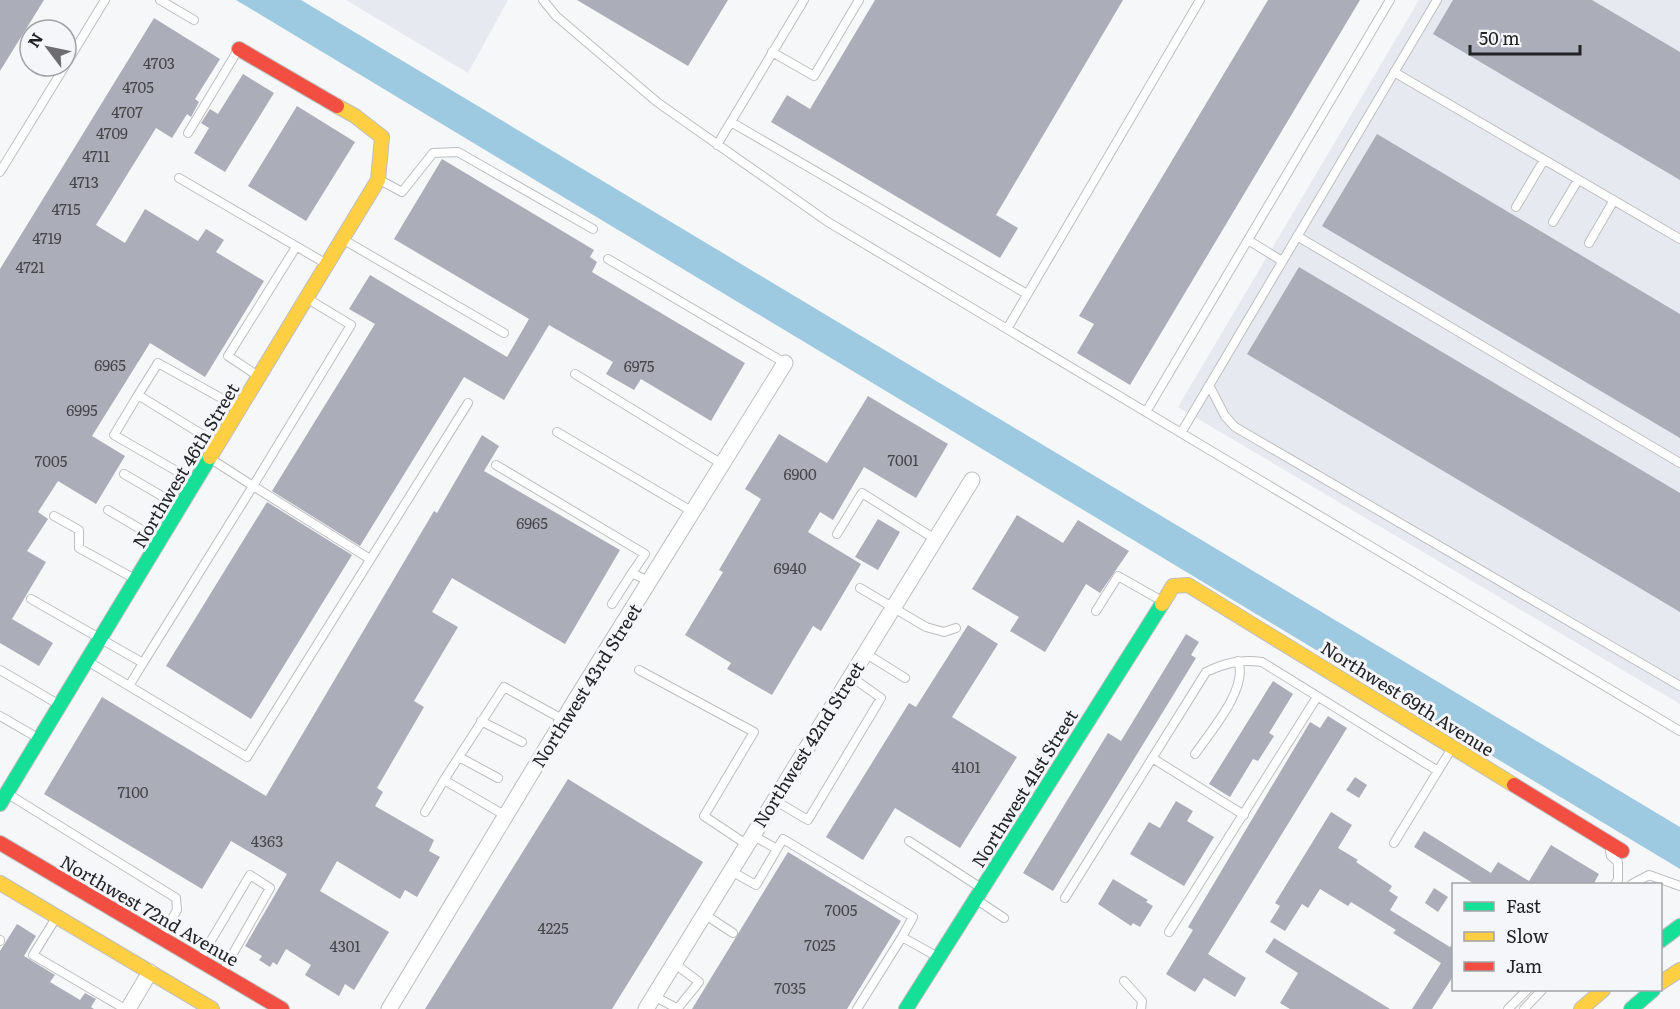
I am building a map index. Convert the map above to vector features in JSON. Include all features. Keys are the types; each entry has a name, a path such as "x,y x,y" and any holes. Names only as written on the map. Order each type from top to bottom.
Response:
{"street":[{"name":"Northwest 46th Street","path":"4,799 378,180 382,137 355,116 239,49"},
{"name":"Northwest 43rd Street","path":"389,1009 564,720 785,363"},
{"name":"Northwest 42nd Street","path":"650,1003 972,480"},
{"name":"Northwest 69th Avenue","path":"1173,586 1188,585 1616,847"},
{"name":"Northwest 41st Street","path":"906,1009 1173,586"},
{"name":"Northwest 72nd Avenue","path":"0,843 282,1009"},
{"path":"0,883 56,916 153,960 212,1009"},
{"path":"1662,940 1680,926"},
{"path":"126,1009 153,960 153,944 145,928"},
{"path":"1662,982 1680,969"},
{"path":"1581,1009 1602,991"},
{"path":"1631,1009 1652,991"}],"lane":[{"path":"78,44 105,0"},
{"path":"160,0 194,20"},
{"path":"543,0 556,16 657,102 828,222 1680,731"},
{"path":"717,145 804,0"},
{"path":"772,52 814,76 859,0"},
{"path":"1007,329 1200,0"},
{"path":"1146,412 1390,0"},
{"path":"1181,433 1437,0"},
{"path":"188,133 239,49"},
{"path":"1394,72 1680,239"},
{"path":"0,172 57,78"},
{"path":"730,122 1027,294"},
{"path":"378,180 402,192 433,153 458,152 593,229"},
{"path":"1516,207 1544,160"},
{"path":"178,178 327,264"},
{"path":"1553,222 1578,180"},
{"path":"1589,243 1614,200"},
{"path":"1297,236 1680,463"},
{"path":"342,239 504,333"},
{"path":"1248,240 1282,261"},
{"path":"259,377 228,356 296,247"},
{"path":"608,259 785,363"},
{"path":"129,686 351,326 307,298"},
{"path":"195,482 114,435 138,395 158,363 240,408"},
{"path":"575,374 722,465"},
{"path":"1209,386 1235,427 1680,686"},
{"path":"138,395 218,445"},
{"path":"87,661 247,757 468,404"},
{"path":"557,432 693,512"},
{"path":"210,458 370,559"},
{"path":"496,465 645,554 612,604"},
{"path":"124,474 181,507"},
{"path":"837,534 862,493 935,539"},
{"path":"108,510 160,541"},
{"path":"54,516 79,530 79,548 136,580"},
{"path":"632,573 650,582"},
{"path":"1096,611 1118,576 1163,602"},
{"path":"860,588 892,609 926,627 944,632 956,628"},
{"path":"31,599 143,663"},
{"path":"865,653 905,678"},
{"path":"1195,754 1230,705 1241,669 1238,661"},
{"path":"1065,898 1206,672 1228,662 1262,662 1438,771"},
{"path":"0,670 60,705"},
{"path":"639,670 754,732 704,816 749,840 777,849"},
{"path":"774,800 808,820 881,698 850,676"},
{"path":"425,812 504,687 564,720"},
{"path":"1169,932 1317,697"},
{"path":"0,716 40,739"},
{"path":"481,721 522,742"},
{"path":"1394,843 1453,747"},
{"path":"459,757 498,778"},
{"path":"1152,758 1244,815"},
{"path":"444,780 506,816"},
{"path":"4,799 176,897 177,910 161,937"},
{"path":"730,871 756,885 783,839 913,917 857,1009"},
{"path":"909,841 979,894 1004,918"},
{"path":"1616,847 1611,856 1618,862 1617,883"},
{"path":"199,960 250,875 270,888 222,973"},
{"path":"1635,883 1649,875 1680,886"},
{"path":"704,914 733,933"},
{"path":"56,916 33,955 126,1009"},
{"path":"902,937 939,957"},
{"path":"650,1003 678,1009 699,982 674,963"},
{"path":"1124,981 1142,1001 1141,1009"},
{"path":"1508,1009 1526,991"},
{"path":"1524,1009 1541,991"}],"shaded area":[{"path":"346,0 508,0 468,73"},
{"path":"1419,0 1680,0 1680,704 1178,407"}],"water":[{"path":"236,0 301,0 1680,827 1680,869"}],"building":[{"path":"0,0 44,0 33,18 18,18 18,42 0,71"},
{"path":"577,0 728,0 688,66"},
{"path":"875,0 1123,0 996,215 1018,228 1000,258 771,122 787,95 810,109"},
{"path":"1268,0 1360,0 1130,385 1077,353 1094,324 1079,316"},
{"path":"1453,0 1592,0 1680,52 1680,180 1433,34"},
{"path":"154,18 220,59 195,99 199,102 191,117 187,114 172,138 156,128 96,225 125,243 145,209 198,241 206,229 224,240 216,252 264,281 205,377 150,343 92,436 125,456 96,504 58,481 38,512 48,519 27,551 46,562 12,619 53,643 39,666 0,643 0,269"},
{"path":"243,74 274,93 225,172 194,153 209,128 201,123 210,109 218,114"},
{"path":"297,106 355,142 306,221 248,186"},
{"path":"1377,134 1680,314 1680,438 1322,226"},
{"path":"442,159 594,250 590,257 597,262 592,272 745,363 711,421 641,379 634,390 606,374 613,362 549,325 504,400 464,377 360,546 272,491 375,324 349,309 370,275 507,357 529,319 394,239"},
{"path":"1299,267 1680,493 1680,612 1247,354"},
{"path":"868,396 948,444 916,498 864,467 833,520 820,512 808,532 861,564 821,631 813,626 772,695 727,669 731,663 685,635 723,572 719,570 761,499 745,489 779,434 827,463"},
{"path":"482,435 499,446 484,471 620,550 565,644 452,578 432,612 458,627 414,701 424,707 377,788 383,792 375,806 434,840 429,851 440,857 417,897 405,890 400,899 337,861 320,891 389,932 354,990 345,984 339,996 305,975 311,965 286,949 277,965 273,962 270,967 259,960 262,956 245,946 287,874 231,841 202,889 44,794 102,697 266,796 434,511 437,513"},
{"path":"267,502 352,555 251,719 166,666"},
{"path":"1017,515 1063,543 1078,520 1129,551 1100,593 1086,584 1045,652 1010,631 1019,617 972,589"},
{"path":"878,519 900,532 878,570 855,557"},
{"path":"968,625 998,644 952,717 1017,757 960,848 895,808 863,860 826,837 909,703 916,707"},
{"path":"1186,634 1199,642 1191,655 1196,658 1053,891 1023,873 1108,733 1121,741"},
{"path":"1273,681 1293,694 1269,733 1274,736 1258,761 1253,759 1230,797 1209,784"},
{"path":"1328,716 1347,728 1208,954 1246,978 1235,997 1204,978 1195,992 1166,974 1193,930 1188,927 1310,722 1320,728"},
{"path":"1355,777 1367,785 1359,798 1346,790"},
{"path":"568,779 703,862 612,1009 425,1009"},
{"path":"1176,801 1193,811 1187,821 1214,837 1184,886 1130,854 1149,822 1160,828"},
{"path":"1331,812 1352,825 1338,848 1392,886 1389,891 1398,897 1390,910 1450,947 1452,944 1452,978 1432,1009 1412,1009 1441,963 1393,933 1396,930 1351,902 1348,906 1320,889 1308,908 1302,904 1285,931 1270,922 1280,906 1275,903"},
{"path":"1424,831 1491,873 1498,862 1529,881 1551,845 1599,874 1594,883 1473,883 1414,847"},
{"path":"788,852 901,921 847,1009 692,1009"},
{"path":"1113,879 1148,900 1146,902 1153,906 1140,927 1133,923 1131,926 1098,904"},
{"path":"1434,888 1448,897 1438,912 1425,903"},
{"path":"17,924 36,936 24,956 55,975 50,982 80,1000 85,993 96,999 91,1007 94,1009 0,1009 0,951"},
{"path":"1274,938 1390,1009 1290,1009 1280,1003 1298,973 1265,952"}],"traffic: fast":[{"path":"0,804 210,457"},
{"path":"906,1009 1162,604"},
{"path":"1662,940 1680,926"},
{"path":"1631,1009 1652,991"}],"traffic: slow":[{"path":"210,457 378,180 382,137 355,116 337,106"},
{"path":"1162,604 1173,586 1188,585 1514,785"},
{"path":"0,883 212,1009"},
{"path":"1662,982 1680,970"},
{"path":"1581,1009 1602,991"}],"traffic: jam":[{"path":"239,49 337,106"},
{"path":"1514,785 1622,851"},
{"path":"0,843 282,1009"}]}
